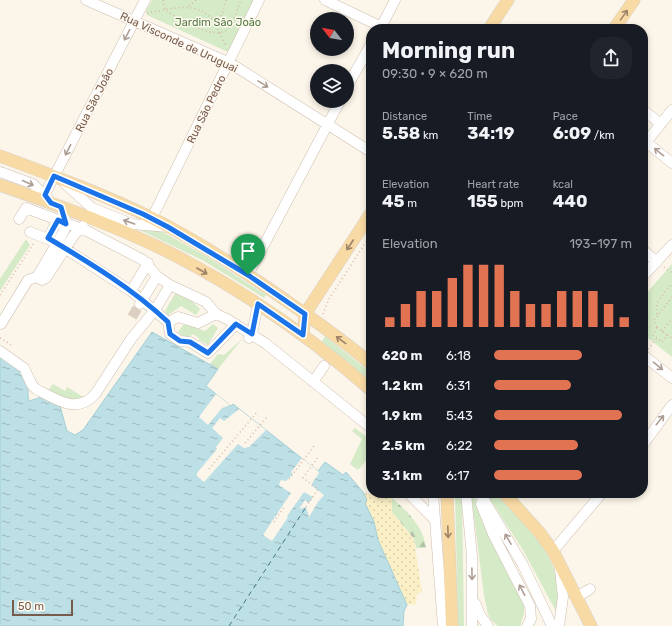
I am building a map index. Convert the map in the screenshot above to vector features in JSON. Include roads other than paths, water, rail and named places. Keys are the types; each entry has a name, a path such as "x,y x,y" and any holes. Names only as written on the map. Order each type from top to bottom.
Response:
{"main road":[{"path":"492,24 508,0"},
{"path":"617,24 634,0"},
{"path":"0,156 56,177 152,218 248,275 305,314 366,360"},
{"path":"0,185 50,201 180,258 258,304 303,335 366,386"},
{"path":"303,335 305,314 366,220"},
{"path":"447,498 452,626"},
{"path":"508,498 540,533 556,556 591,626"}],"street":[{"name":"Rua Visconde de Uruguai","path":"86,0 230,63 366,149"},
{"name":"Rua São João","path":"50,201 56,177 145,0"},
{"name":"Rua São Pedro","path":"152,218 230,63 259,0"},
{"path":"324,0 374,24"},
{"path":"384,24 395,0"},
{"path":"354,74 366,52"},
{"path":"248,275 336,108"},
{"path":"648,140 672,110"},
{"path":"648,114 661,124"},
{"path":"648,146 672,163"},
{"path":"0,172 29,183 50,201 62,222 64,248"},
{"path":"56,177 92,208 132,224 168,227"},
{"path":"19,219 24,203 62,222 128,246 148,263 157,276 170,285 206,302 216,314 236,324 366,424"},
{"path":"62,222 39,235 64,248 131,291 141,302 155,310 168,322 170,334 180,341 190,342 208,353 236,324"},
{"path":"0,324 28,280 37,277 42,280 46,278 64,248 88,223 98,222"},
{"path":"648,271 672,245"},
{"path":"648,254 657,262"},
{"path":"131,291 148,263"},
{"path":"141,302 157,276"},
{"path":"0,351 24,368 32,385 36,389 70,405 83,405 96,393 132,339 144,326 155,310 170,285"},
{"path":"251,336 258,304"},
{"path":"168,322 178,318 198,323 216,314"},
{"path":"251,336 262,322"},
{"path":"648,359 672,378"},
{"path":"313,382 324,366"},
{"path":"648,444 653,429 672,405"},
{"path":"413,498 434,519"},
{"path":"433,498 439,577 442,591 443,626"},
{"path":"466,498 472,556 472,626"},
{"path":"480,498 493,534 530,606 531,618 527,626"},
{"path":"481,498 522,565 552,626"},
{"path":"559,626 563,587 556,556 565,536 598,498"},
{"path":"565,536 575,533 604,498"},
{"path":"577,596 590,589"},
{"path":"473,600 480,615 488,626"}],"water":[{"path":"152,332 218,369 206,386 231,406 233,404 318,471 325,462 343,475 346,472 363,492 367,500 365,503 374,522 378,540 407,605 404,611 403,626 0,626 0,358 13,365 23,376 28,387 29,401 42,397 60,406 67,431 75,435 83,430"}],"tunnel":[{"path":"132,317 140,304"}],"park label":[{"name":"Jardim São João","path":"218,22"}]}
